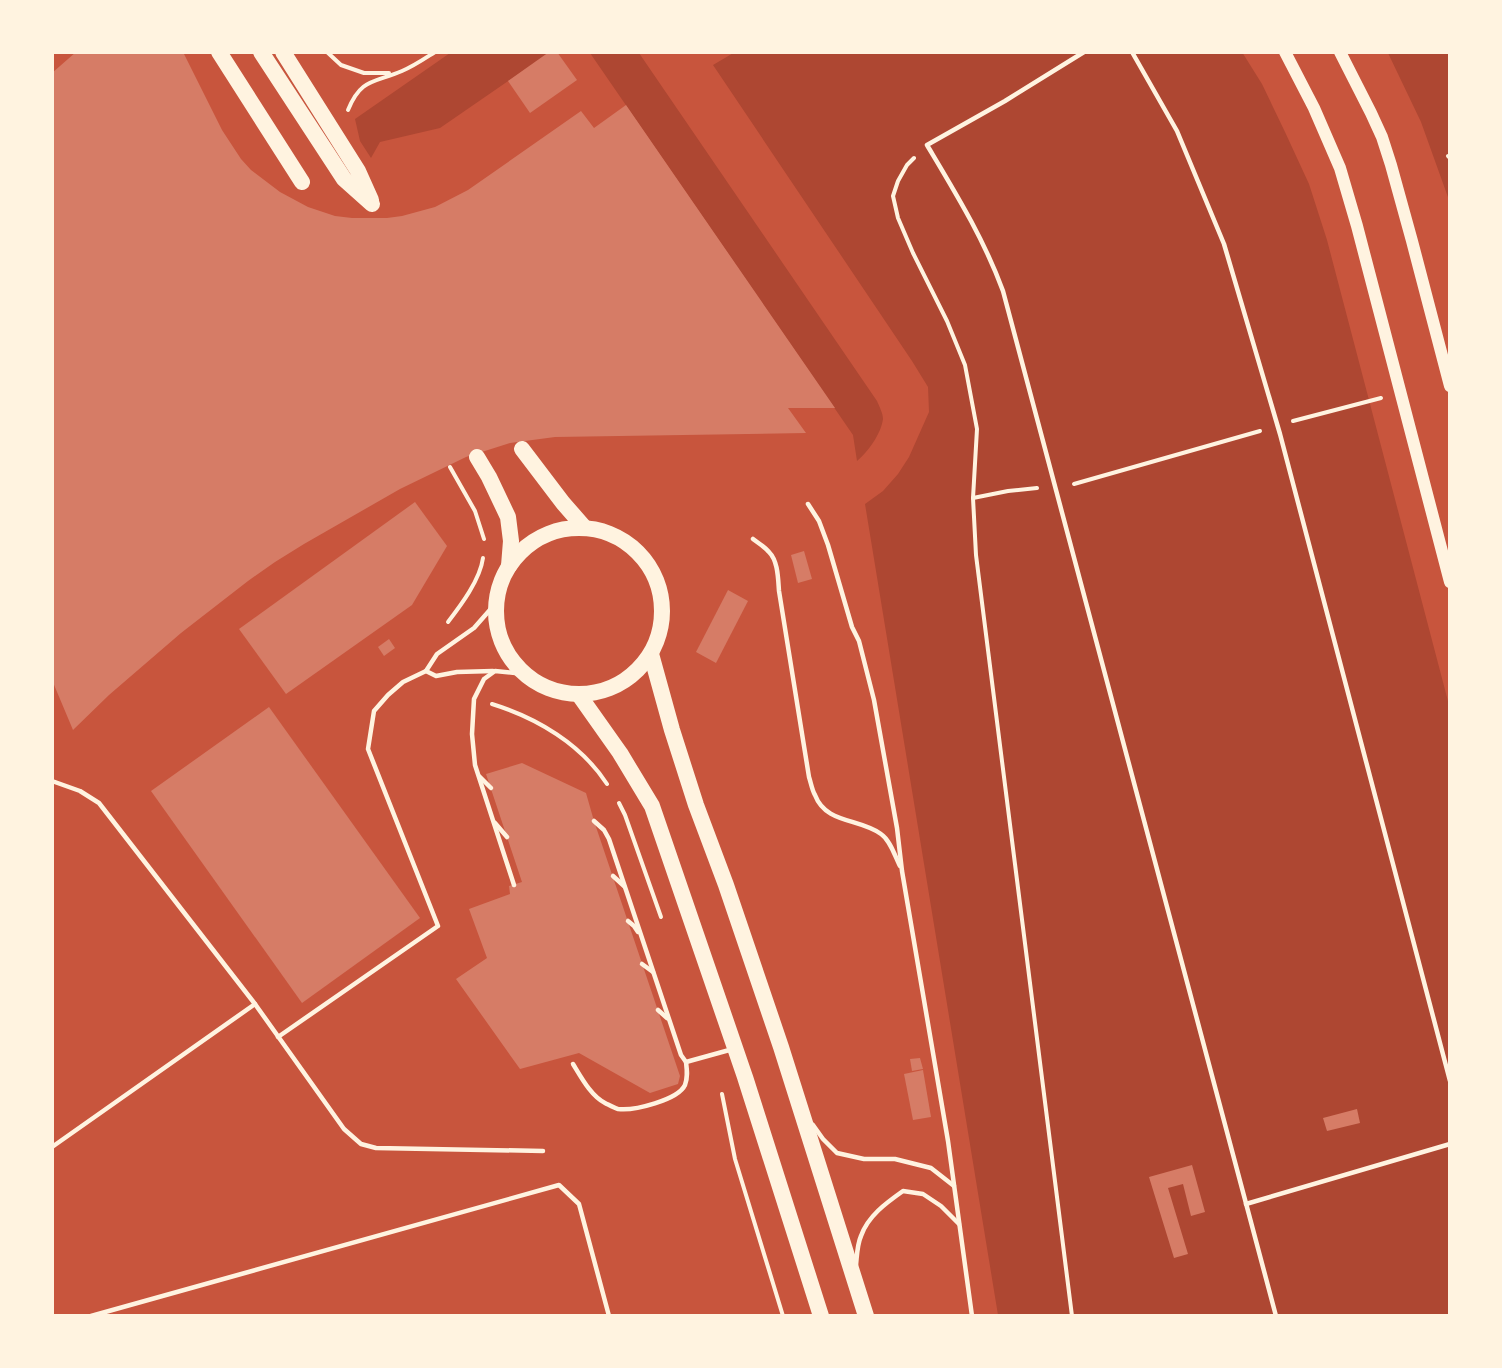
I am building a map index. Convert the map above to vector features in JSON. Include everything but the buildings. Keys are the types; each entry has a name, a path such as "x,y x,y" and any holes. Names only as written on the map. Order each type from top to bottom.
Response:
{"highway":[{"path":"219,52 302,182"},
{"path":"261,52 344,178 372,204 358,171 283,52"},
{"path":"522,448 584,527"},
{"path":"477,457 508,517 511,541 509,566"},
{"path":"584,527 605,531 625,540 644,557 656,579 663,603 662,628 651,654 632,676 607,690 579,695 560,692 541,685 525,674 512,659 502,642 497,623 496,603 500,584 509,566 523,549 541,536 562,529 584,527"},
{"path":"651,654 696,805 800,1108 866,1316"},
{"path":"579,695 620,753 652,806 736,1049 821,1316"}],"main road":[{"path":"1285,52 1314,108 1340,168 1449,582"},
{"path":"1340,52 1382,137 1412,241 1449,386"}],"lane":[{"path":"1084,52 1005,101 927,145 969,215 1003,291 1276,1316"},
{"path":"1132,52 1177,131 1224,244 1277,426 1449,1081"},
{"path":"808,504 822,529 849,617 859,641 874,700 897,828 902,871 954,1186 972,1316"},
{"path":"753,539 770,552 778,577 809,777 815,797 826,811 839,819 867,826 883,835 902,871"},
{"path":"278,1037 438,926 368,749 374,711 402,682 426,671 437,654 474,628 496,603"},
{"path":"426,671 436,676 457,672 495,671 525,674"},
{"path":"495,671 484,679 474,699 472,734 475,765 514,885"},
{"path":"478,774 491,788"},
{"path":"52,781 80,791 99,803 255,1004 345,1129 361,1144 376,1148 543,1151"},
{"path":"492,819 507,837"},
{"path":"573,1064 602,1102 616,1109 652,1104 674,1096 685,1087 687,1076 686,1062 681,1055 609,839 604,830 594,821"},
{"path":"613,876 624,886"},
{"path":"628,921 642,939"},
{"path":"642,964 653,972"},
{"path":"52,1148 255,1004"},
{"path":"658,1011 669,1020"},
{"path":"686,1062 736,1049"},
{"path":"800,1108 823,1139 837,1153 895,1160 931,1168 954,1186"},
{"path":"1246,1204 1449,1144"},
{"path":"91,1316 559,1185 579,1204 609,1316"},
{"path":"854,1277 860,1237 869,1220 883,1205 903,1191 923,1194 941,1206 960,1225"}],"path":[{"path":"327,52 341,65 364,73 400,72"},
{"path":"347,119 354,95 363,86 416,65 435,52"},
{"path":"927,145 907,165 893,195 898,218 947,321 965,365 977,429 973,498 976,555 1072,1316"},
{"path":"973,498 1031,488 1056,489 1277,426 1400,394"},
{"path":"582,755 605,780 610,789"},
{"path":"616,798 625,815 664,924"},
{"path":"710,1056 720,1083 735,1160 783,1316"}],"shaded area":[{"path":"735,52 1242,52 1262,84 1309,184 1327,240 1449,705 1449,1315 998,1315 865,504 883,491 909,457 929,412 928,387 713,65"},
{"path":"450,53 549,53 440,128 380,142 371,158 360,141 355,119"},
{"path":"590,53 639,53 877,401 883,417 880,431 857,461 853,435"},
{"path":"1388,53 1449,53 1449,200 1421,122"}]}
